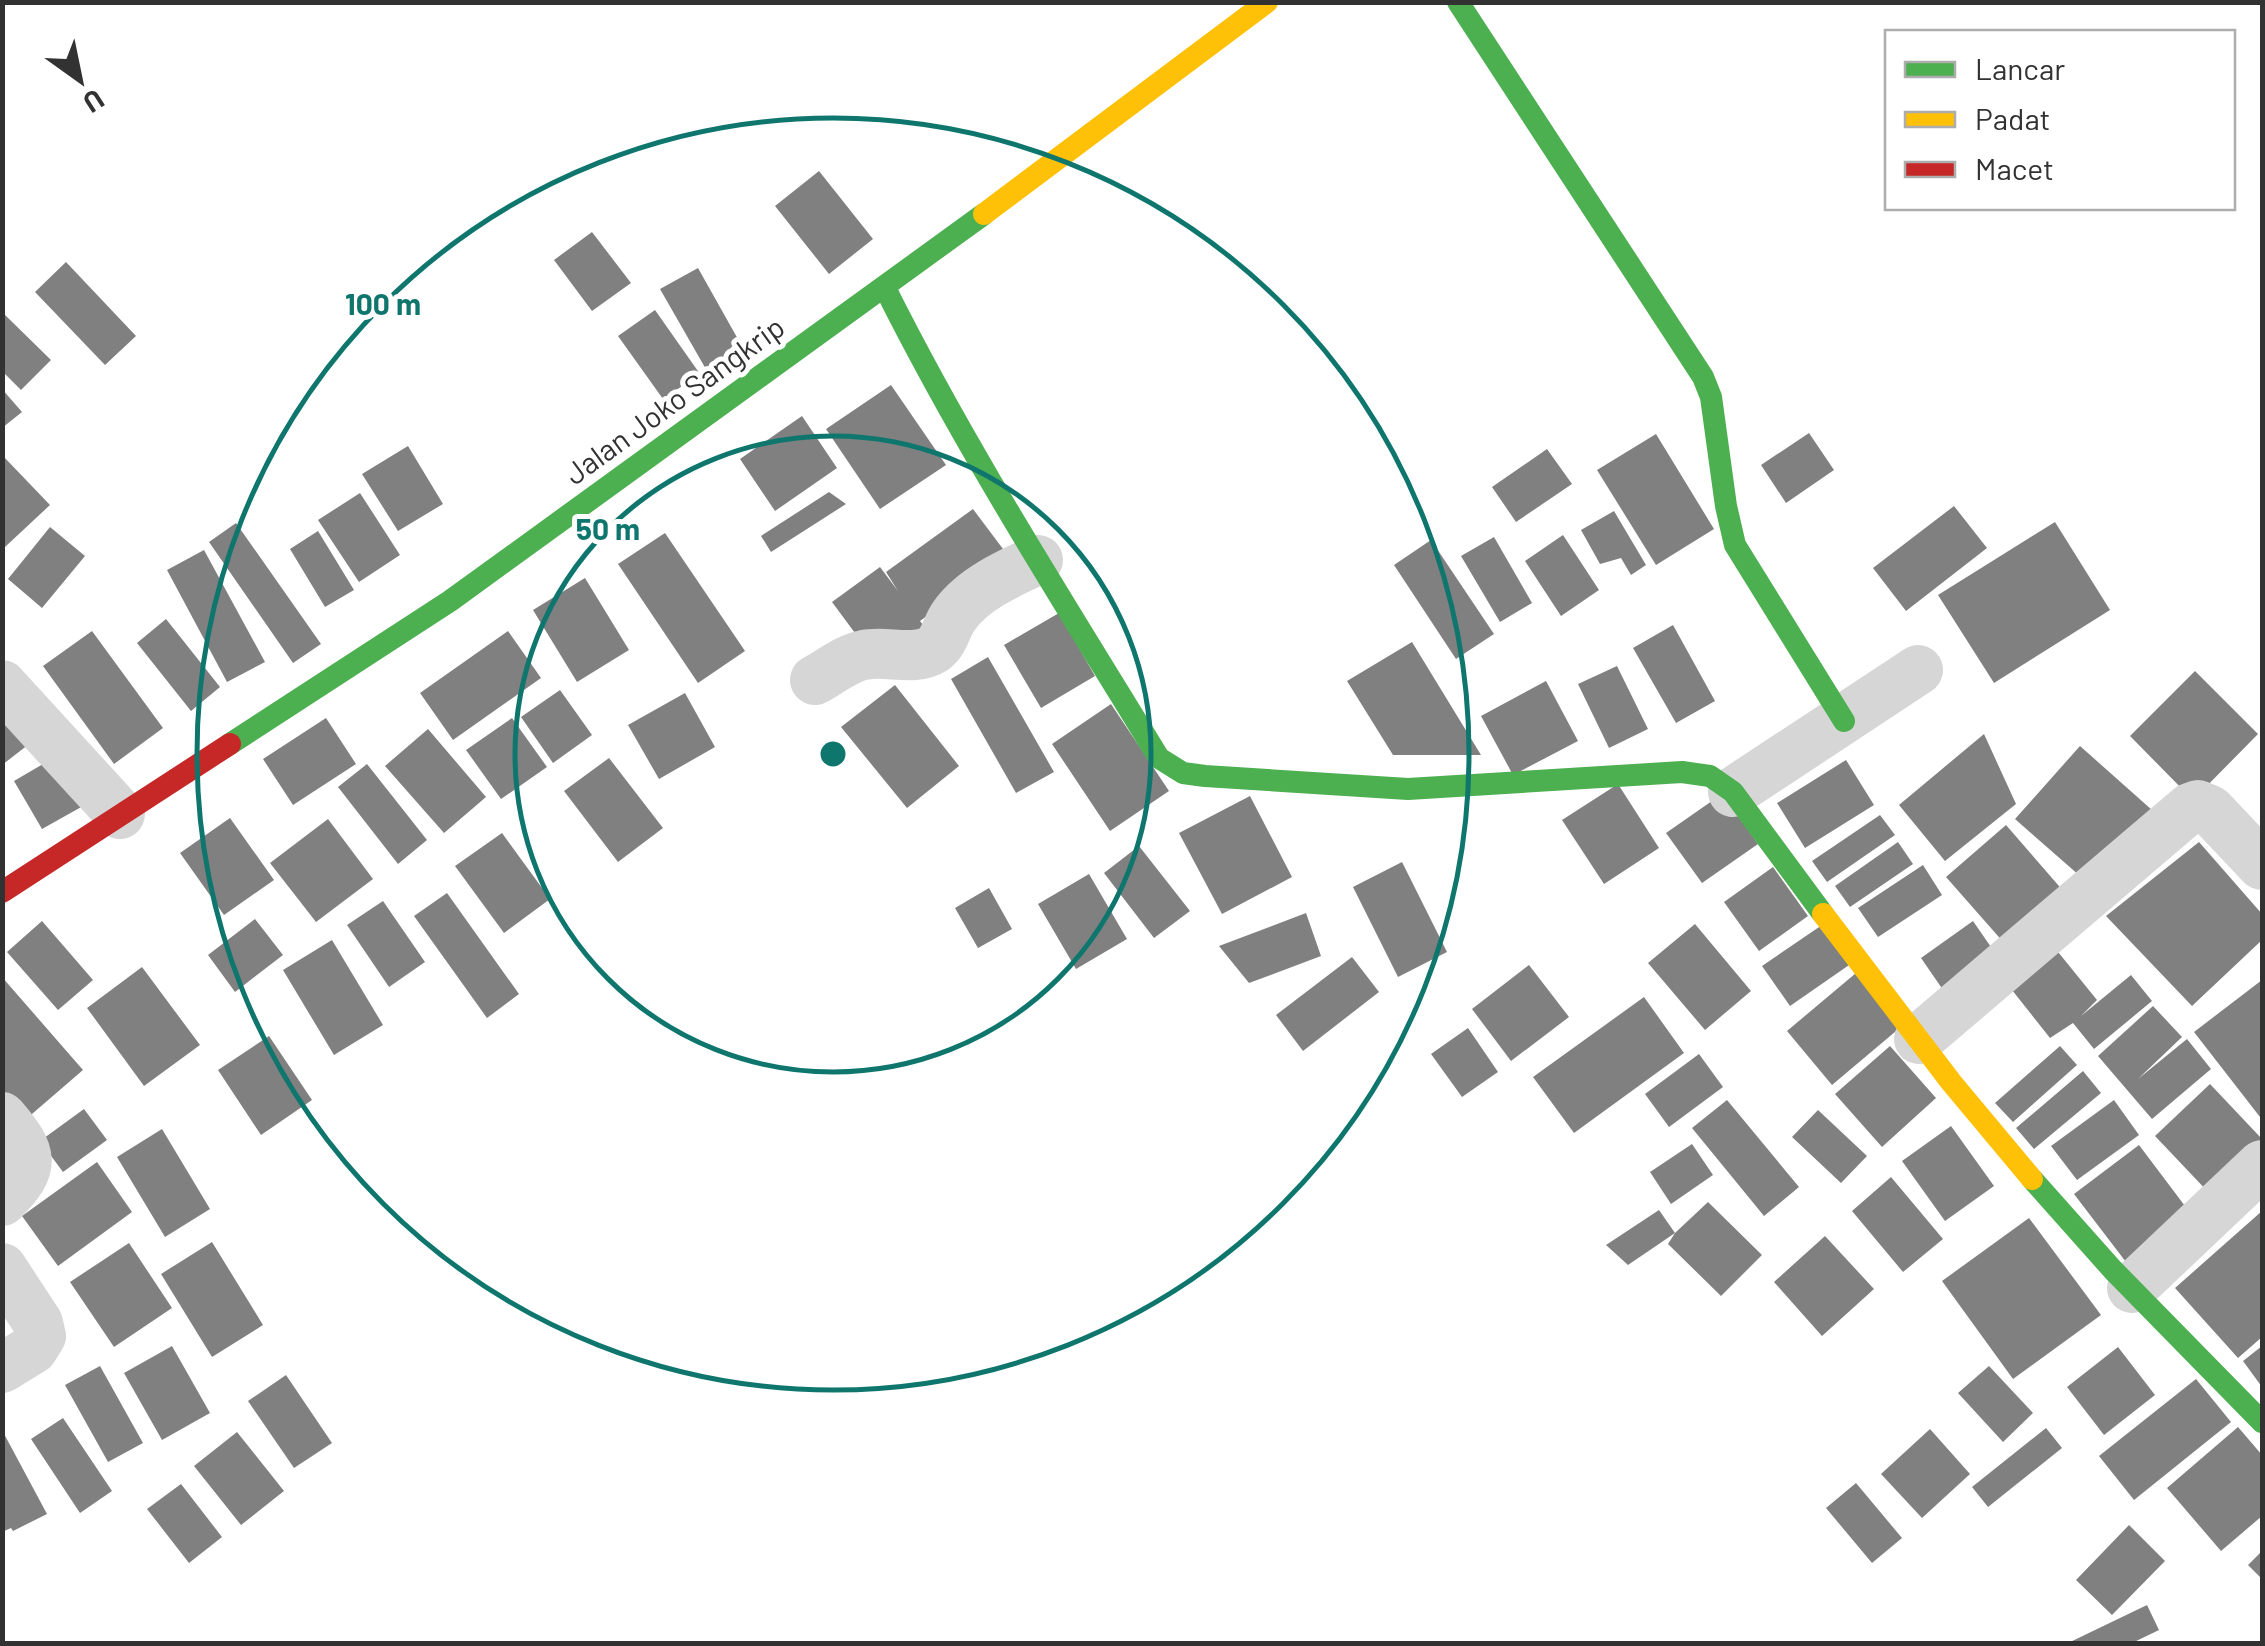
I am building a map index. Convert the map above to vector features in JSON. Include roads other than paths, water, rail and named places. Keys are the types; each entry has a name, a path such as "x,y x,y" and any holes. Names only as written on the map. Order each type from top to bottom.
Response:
{"street":[{"name":"Jalan Joko Sangkrip","path":"2,892 450,601 885,288 1267,2"},
{"path":"1458,2 1703,377 1712,406 1735,545 1844,721"},
{"path":"885,288 914,346 1038,560 1158,758 1183,773 1408,789 1682,772 1710,776 1733,792 1918,1039 2093,1250 2262,1422"},
{"path":"815,680 864,654 917,655 932,651 942,642 952,618 964,604 1011,572 1038,560"},
{"path":"1733,792 1918,670"},
{"path":"2,685 120,814"},
{"path":"1918,1039 2190,808 2198,805 2210,810 2262,865"},
{"path":"2,1118 18,1136 28,1165 27,1174 2,1201"},
{"path":"2132,1288 2262,1165"},
{"path":"2,1268 38,1324 41,1336 33,1349 2,1368"}]}
